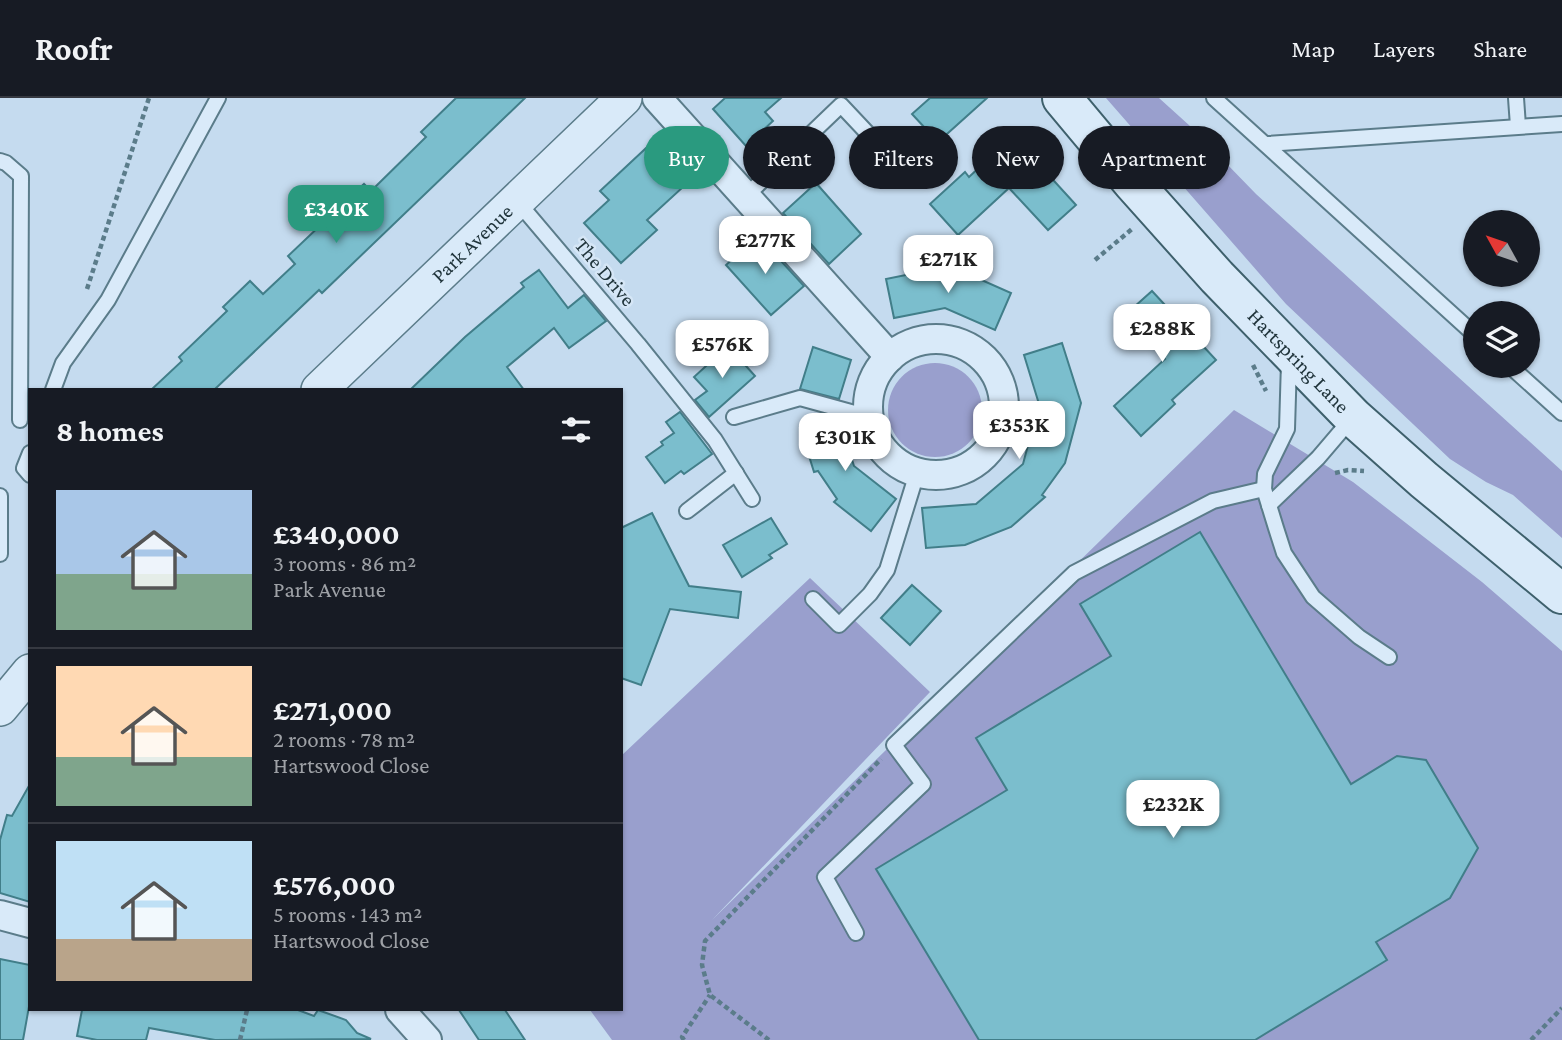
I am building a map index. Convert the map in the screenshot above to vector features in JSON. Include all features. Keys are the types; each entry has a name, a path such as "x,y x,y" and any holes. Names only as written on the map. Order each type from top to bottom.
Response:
{"main road":[{"name":"Hartspring Lane","path":"1062,98 1156,209 1289,353 1353,417 1424,480 1555,586"}],"street":[{"name":"Park Avenue","path":"321,388 624,98"},
{"path":"657,98 890,356"},
{"path":"925,340 947,340 967,346 992,369 998,379 1004,401 998,434 978,461 958,472 936,476 917,473 893,461 878,444 869,424 869,417 867,401 873,379 890,356 904,347 925,340"},
{"path":"0,708 28,674"},
{"path":"0,915 28,922"},
{"path":"401,1011 427,1040"}],"lane":[{"path":"54,388 64,363 108,300 218,98"},
{"path":"1214,98 1463,324"},
{"path":"1516,98 1517,126"},
{"path":"746,196 841,105 861,126"},
{"path":"1267,144 1562,124"},
{"path":"0,161 21,176 20,420"},
{"name":"The Drive","path":"517,201 715,440 752,499"},
{"path":"1289,353 1287,429 1265,474 1264,489 1284,553 1313,597 1359,637 1389,657"},
{"path":"1523,378 1562,413"},
{"path":"734,418 800,398 869,417"},
{"path":"1269,505 1318,458 1353,417"},
{"path":"687,511 736,473"},
{"path":"813,599 839,625 870,594 887,570 917,473"},
{"path":"856,933 825,877 923,784 894,745 1074,573 1213,501 1264,489"},
{"path":"0,496 0,554"}],"path":[{"path":"85,297 149,98"},
{"path":"1095,260 1134,228"},
{"path":"769,1040 710,995 702,965 705,941 894,745"},
{"path":"684,1040 682,1037 710,995"},
{"path":"1531,1040 1562,1008"},
{"path":"240,1040 247,1011"}],"shaded area":[{"path":"1106,98 1159,98 1190,126 1130,126"},
{"path":"1230,167 1256,194 1562,471 1562,538 1513,495 1486,482 1450,459 1286,304 1186,189 1230,189"},
{"path":"935,363 953,367 968,377 978,392 982,410 978,428 968,443 953,453 935,457 917,453 902,443 892,428 888,410 892,392 902,377 917,367"},
{"path":"1234,410 1353,482 1482,582 1562,651 1562,1040 612,1040 591,1011 623,1011 623,754 810,578 930,692 712,920"}],"building":[{"path":"456,98 525,98 322,293 319,290 216,388 153,388 182,361 179,357 227,311 223,307 250,281 263,294 295,264 288,256 364,184 371,191 426,137 421,132"},
{"path":"725,98 781,98 765,112 773,121 768,126 743,126 743,143 713,109"},
{"path":"930,98 987,98 956,126 923,126 912,114"},
{"path":"644,150 644,189 681,189 647,220 657,230 621,263 584,223 609,200 600,191"},
{"path":"965,172 969,177 972,174 972,189 1008,189 958,235 930,204 946,189 958,189 958,178"},
{"path":"809,189 821,189 861,234 829,264 783,213"},
{"path":"1010,189 1061,189 1076,205 1048,230"},
{"path":"758,236 804,286 771,315 726,265"},
{"path":"950,266 1011,293 995,330 945,308 894,318 886,279"},
{"path":"539,270 568,308 584,295 606,321 569,348 554,328 507,367 523,388 412,388 465,337 524,287 521,283"},
{"path":"1152,291 1216,360 1172,400 1175,404 1141,436 1114,406 1165,359 1125,315"},
{"path":"1062,343 1081,403 1065,463 1042,495 1045,497 1011,527 965,545 926,548 922,508 976,504 1023,464 1039,404 1024,355"},
{"path":"728,346 755,376 709,417 695,400 707,391 694,377"},
{"path":"813,347 851,360 839,399 800,389"},
{"path":"680,412 712,454 684,474 681,471 665,483 646,457 674,433 666,422"},
{"path":"833,417 839,419 854,466 896,499 871,531 834,502 837,499 818,471 814,472 800,427"},
{"path":"652,513 689,586 741,592 738,618 670,609 641,685 623,679 623,527"},
{"path":"771,518 787,544 769,555 772,558 742,577 723,545"},
{"path":"1200,532 1351,784 1397,756 1426,760 1478,848 1450,898 1376,942 1387,960 1255,1040 979,1040 876,869 1007,790 976,738 1111,656 1080,604"},
{"path":"912,585 941,611 910,645 881,618"},
{"path":"28,788 28,901 0,893 0,840 7,815 12,816"},
{"path":"0,959 28,965 28,1011 23,1040 0,1040"},
{"path":"82,1011 301,1011 314,1016 321,1011 346,1020 357,1033 371,1039 215,1040 149,1028 146,1040 97,1040 77,1036"},
{"path":"460,1011 506,1011 525,1040 479,1040"}]}
